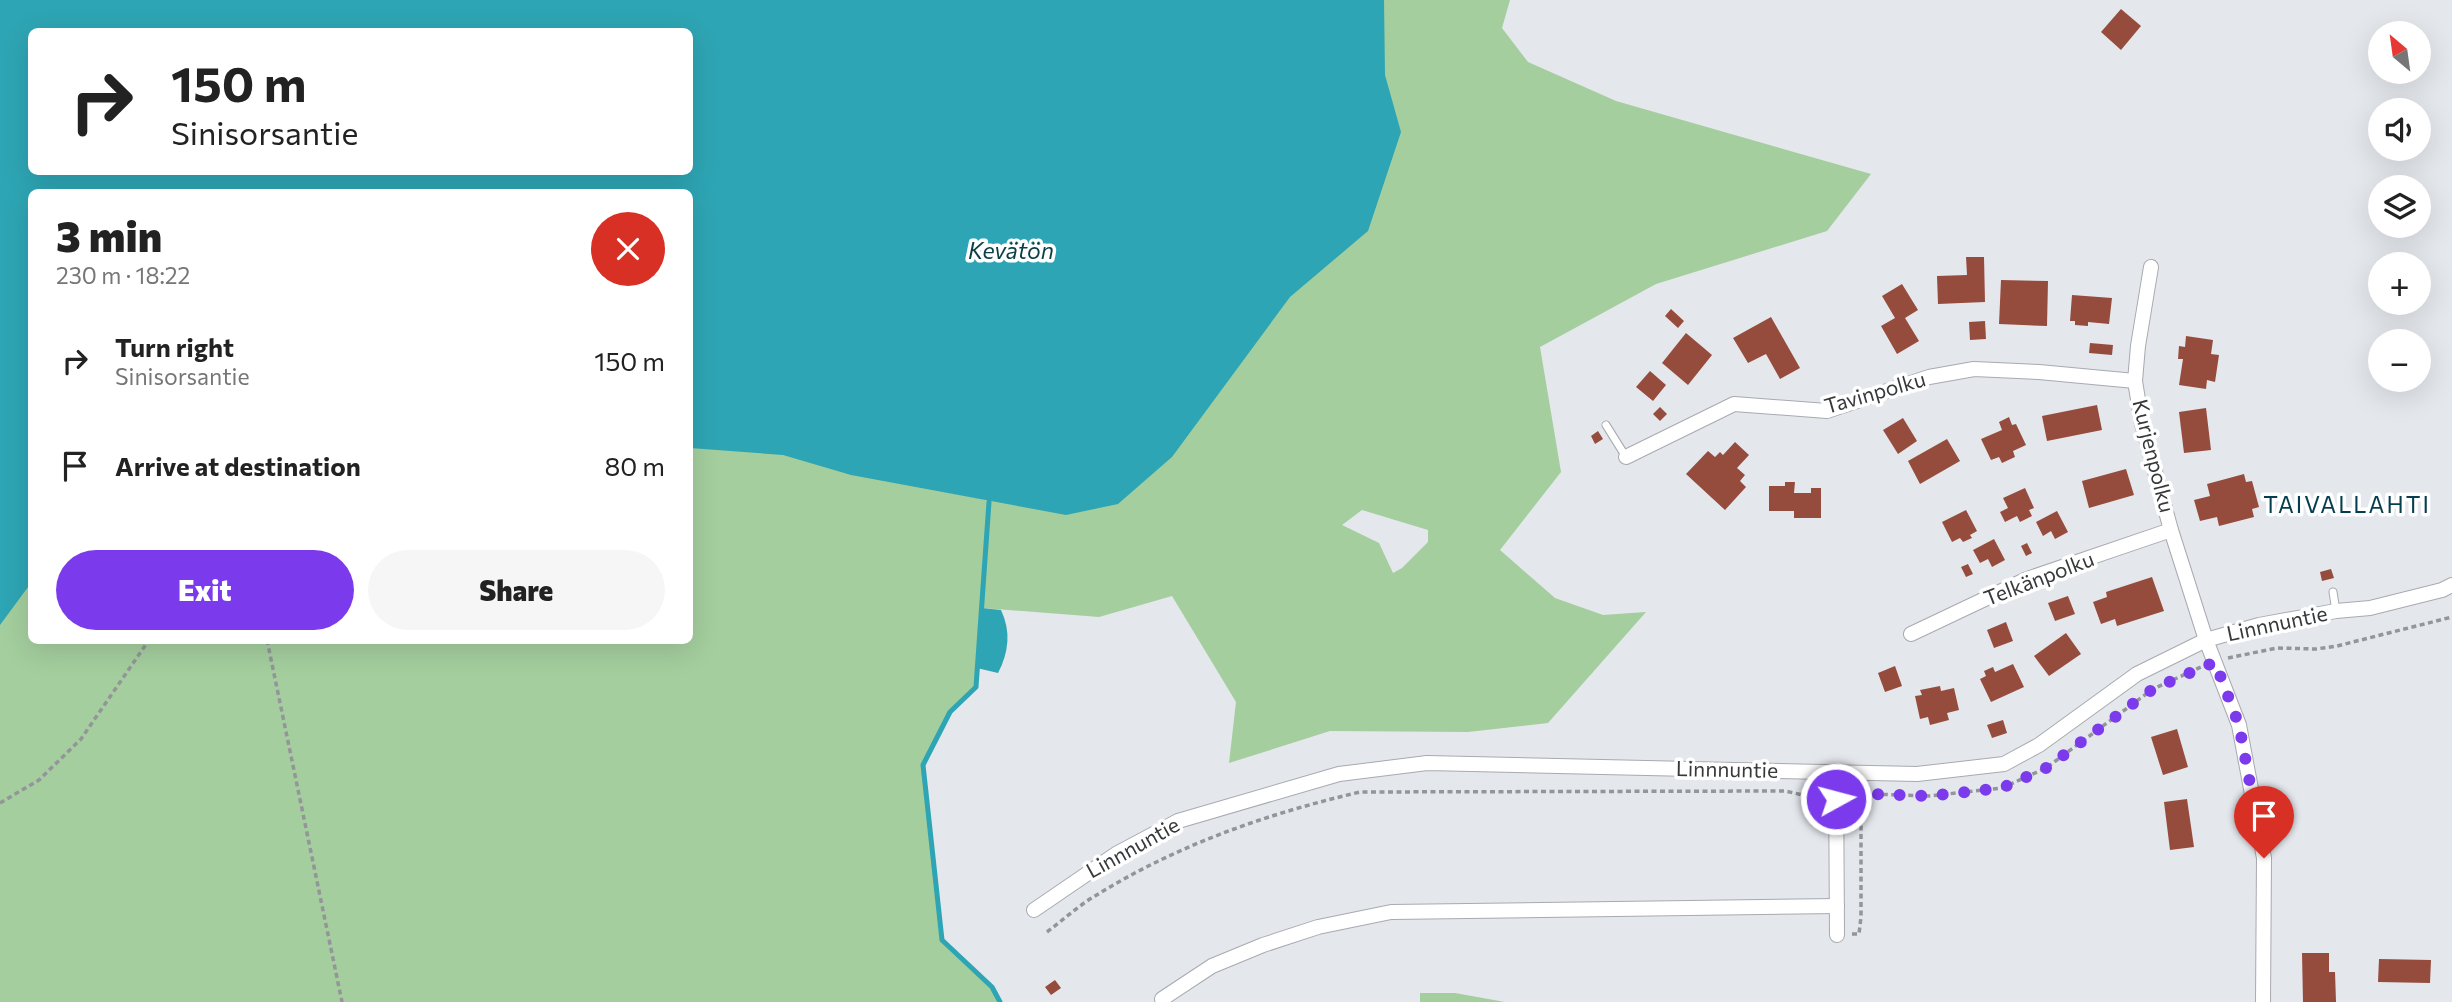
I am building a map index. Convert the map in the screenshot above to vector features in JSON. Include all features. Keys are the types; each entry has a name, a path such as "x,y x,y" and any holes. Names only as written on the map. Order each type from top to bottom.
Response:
{"street":[{"name":"Kurjenpolku","path":"2151,267 2135,381 2141,424 2206,640 2239,725 2264,858 2263,1002"},
{"name":"Tavinpolku","path":"1626,457 1734,404 1827,411 1929,377 1974,369 2135,381"},
{"name":"Telkänpolku","path":"1911,634 2027,579 2171,530"},
{"name":"Linnnuntie","path":"1034,909 1116,854 1178,821 1339,774 1427,763 1917,774 2004,764 2039,745 2137,674 2206,640 2259,625 2336,611 2370,608 2442,590 2452,585"},
{"path":"1836,773 1837,934"},
{"path":"1162,999 1212,966 1263,946 1318,927 1391,912 1837,906"}],"lane":[{"path":"1606,425 1626,457"},
{"path":"2333,592 2336,611"}],"path":[{"path":"1047,932 1102,892 1143,868 1202,840 1295,807 1360,792 1785,790 1821,799 1861,799 1871,794 1929,796 2002,788 2046,768 2153,689 2215,662 2277,648 2316,649 2337,646 2452,617"},
{"path":"0,803 39,780 81,739 146,644"},
{"path":"268,644 342,1002"},
{"path":"1837,934 1859,934 1861,799"}],"green space":[{"path":"243,0 1510,0 1502,28 1528,62 1616,101 1871,174 1827,231 1656,284 1540,347 1561,472 1500,550 1555,598 1603,615 1646,612 1548,723 1468,732 1330,731 1229,763 1236,702 1172,596 1099,617 982,608 976,687 950,712 923,765 942,940 992,987 1000,1002 0,1002 0,540 28,514 28,644 693,644 693,189 621,189 301,175 693,175 693,28 634,28","holes":["1362,510 1428,530 1428,542 1402,568 1393,573 1379,543 1342,525"]},
{"path":"1420,993 1455,993 1505,1002 1420,1002"}],"water":[{"name":"Kevätön","path":"0,0 1384,0 1385,75 1401,132 1368,231 1290,297 1172,457 1118,504 1066,515 851,475 783,455 693,448 693,189 28,189 28,587 0,625"},
{"path":"982,608 1001,610 1006,626 1005,657 998,673 977,668"}],"building":[{"path":"2121,9 2141,26 2121,50 2101,32"},
{"path":"1966,257 1984,257 1985,302 1938,304 1937,276 1967,275"},
{"path":"2001,280 2048,281 2047,326 1999,324"},
{"path":"1902,284 1918,310 1905,318 1919,341 1897,354 1881,326 1895,318 1882,296"},
{"path":"2072,295 2112,298 2109,324 2088,322 2088,326 2075,325 2075,321 2070,321"},
{"path":"1671,309 1684,321 1678,328 1665,316"},
{"path":"1771,317 1800,368 1780,379 1766,354 1748,363 1733,338"},
{"path":"1985,321 1986,339 1970,340 1969,322"},
{"path":"1686,333 1712,355 1688,385 1662,363"},
{"path":"2186,336 2213,340 2211,354 2219,355 2215,382 2207,380 2206,389 2179,385 2183,359 2178,359 2179,346 2185,347"},
{"path":"2090,343 2113,345 2112,355 2089,353"},
{"path":"1650,371 1666,385 1653,401 1636,387"},
{"path":"2097,405 2102,430 2047,441 2042,416"},
{"path":"1660,407 1667,414 1660,421 1653,414"},
{"path":"2206,408 2211,450 2184,453 2179,412"},
{"path":"2009,417 2012,425 2016,424 2026,445 2013,451 2015,457 2002,463 1999,457 1991,460 1981,439 2002,430 1999,422"},
{"path":"1903,418 1917,441 1898,454 1883,430"},
{"path":"1598,431 1603,439 1595,444 1591,436"},
{"path":"1947,439 1960,461 1920,484 1908,461"},
{"path":"1735,442 1749,455 1737,468 1745,475 1740,481 1746,487 1725,510 1686,474 1708,451 1715,457 1720,452 1723,455"},
{"path":"2126,469 2134,495 2089,508 2082,481"},
{"path":"2244,474 2246,482 2252,481 2259,507 2252,509 2254,517 2219,526 2217,517 2200,521 2194,500 2210,496 2207,484"},
{"path":"1785,482 1795,482 1794,493 1811,493 1811,488 1821,488 1821,518 1794,518 1794,511 1769,511 1769,486 1785,486"},
{"path":"2025,488 2034,508 2029,510 2032,516 2020,522 2017,516 2005,522 2000,512 2008,508 2003,498"},
{"path":"1966,510 1977,531 1970,535 1972,538 1963,542 1960,538 1952,542 1942,522"},
{"path":"2057,511 2068,532 2055,539 2051,531 2043,536 2036,522"},
{"path":"1994,539 2005,560 1992,567 1988,559 1980,563 1973,550"},
{"path":"2027,543 2032,553 2026,556 2021,546"},
{"path":"1968,564 1973,574 1966,577 1961,567"},
{"path":"2331,569 2334,578 2322,581 2320,572"},
{"path":"2152,577 2164,611 2117,626 2115,619 2101,624 2093,602 2107,597 2106,592"},
{"path":"2068,596 2075,614 2055,621 2048,603"},
{"path":"2006,622 2013,641 1994,648 1987,630"},
{"path":"2066,633 2081,654 2049,676 2034,656"},
{"path":"2013,664 2024,687 1991,702 1980,679 1986,676 1984,671 1993,667 1995,672"},
{"path":"1895,666 1902,686 1885,692 1878,673"},
{"path":"1940,686 1941,691 1954,688 1959,710 1947,713 1949,720 1930,725 1928,717 1920,719 1915,696 1922,695 1920,690"},
{"path":"2003,720 2007,733 1992,738 1987,725"},
{"path":"2177,729 2188,767 2163,775 2151,737"},
{"path":"2187,799 2194,847 2170,850 2164,802"},
{"path":"2302,953 2329,953 2329,972 2335,972 2336,1002 2303,1002"},
{"path":"2379,959 2431,960 2430,983 2378,982"},
{"path":"1055,980 1061,988 1051,995 1045,987"}],"waterway":[{"path":"989,502 976,687 950,712 923,765 942,940 992,987 1000,1002"}],"district":[{"name":"TAIVALLAHTI","path":"2347,505"}],"route":[{"path":"1836,799 1861,799 1871,794 1929,796 2002,788 2046,768 2153,689 2215,662 2239,725 2264,858"}]}
